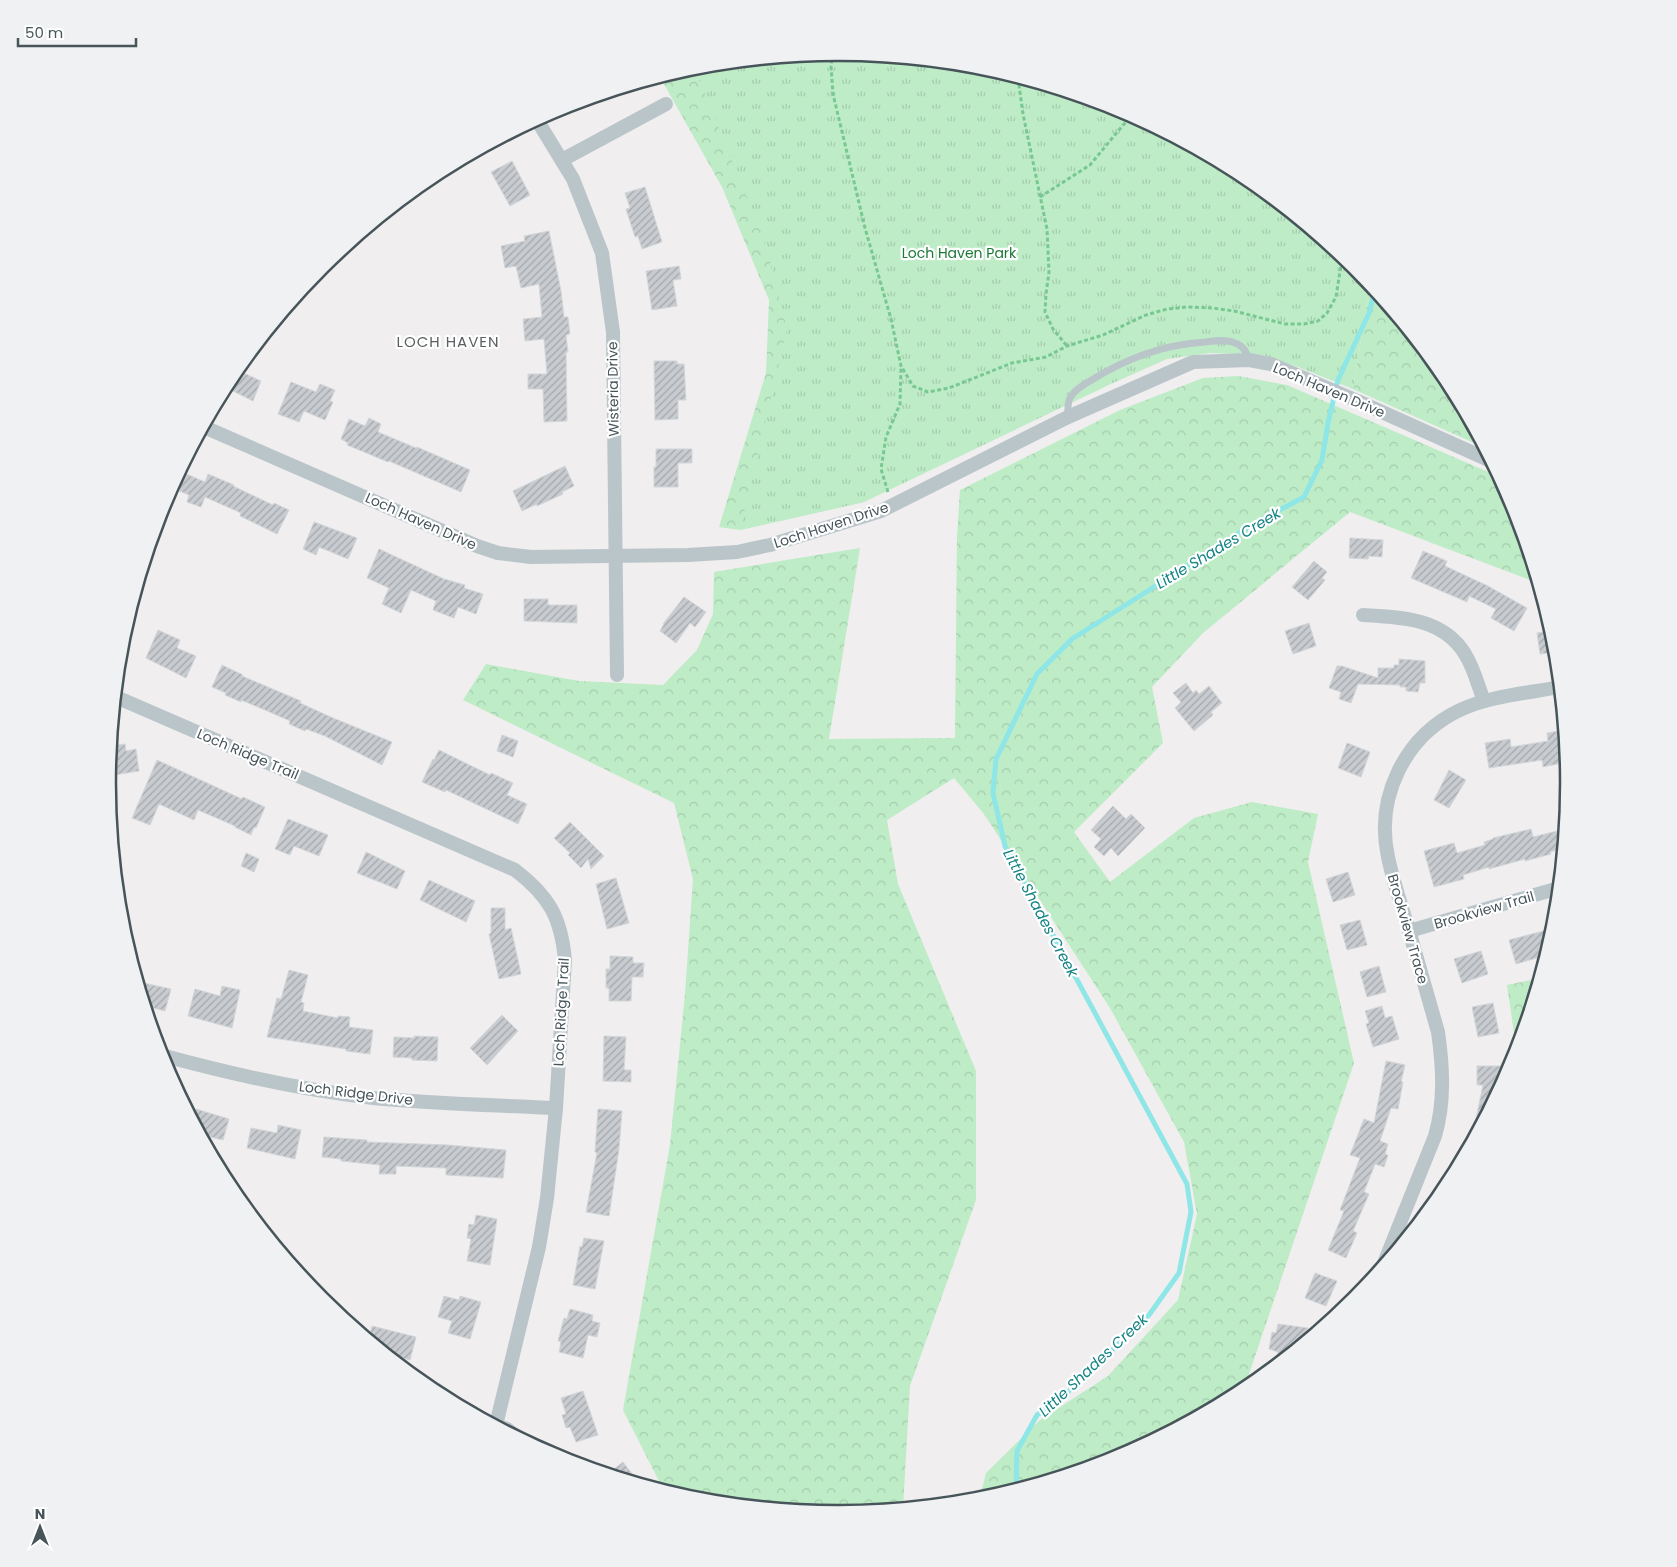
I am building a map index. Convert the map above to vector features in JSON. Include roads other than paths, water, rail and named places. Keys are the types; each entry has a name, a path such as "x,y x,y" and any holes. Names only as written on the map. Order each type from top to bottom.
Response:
{"street":[{"path":"562,160 666,104"},
{"name":"Wisteria Drive","path":"541,126 573,179 602,253 613,332 617,675"},
{"name":"Loch Haven Drive","path":"209,429 477,546 498,554 531,557 737,552 770,545 881,511 1068,417 1193,362 1249,360 1271,364 1362,402 1482,457"},
{"path":"1363,615 1406,618 1424,623 1453,639 1466,655 1484,701"},
{"name":"Brookview Trace","path":"1389,1251 1426,1163 1439,1123 1442,1068 1438,1032 1388,857 1385,821 1387,803 1397,771 1404,758 1414,744 1438,723 1460,710 1484,701 1555,688"},
{"name":"Loch Ridge Trail","path":"121,699 515,870 540,892 558,920 565,960 551,1162 539,1247 496,1419"},
{"name":"Brookview Trail","path":"1409,931 1553,890"},
{"name":"Loch Ridge Drive","path":"170,1057 265,1081 374,1098 556,1108"}],"lane":[{"path":"1068,417 1070,398 1078,389 1122,363 1154,350 1180,343 1224,340 1243,347 1249,360"}],"waterway":[{"name":"Little Shades Creek","path":"1016,1483 1017,1451 1037,1415 1067,1393 1149,1315 1179,1273 1191,1212 1187,1184 1005,846 993,793 996,759 1037,674 1072,639 1250,526 1304,497 1322,460 1338,380 1369,313 1373,298"}],"district":[{"name":"LOCH HAVEN","path":"448,341"}],"park label":[{"name":"Loch Haven Park","path":"959,253"}]}
